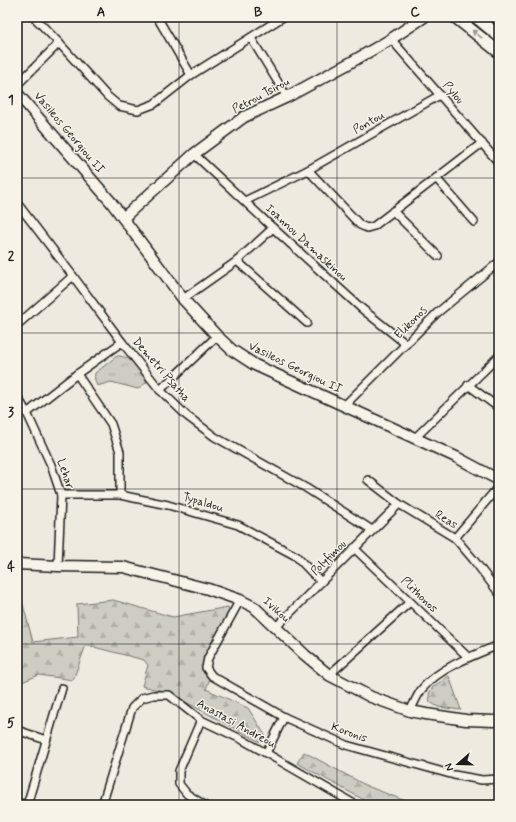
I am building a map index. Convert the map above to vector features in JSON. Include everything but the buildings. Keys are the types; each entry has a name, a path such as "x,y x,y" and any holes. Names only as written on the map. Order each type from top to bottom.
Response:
{"main road":[{"path":"455,17 499,52"},
{"path":"476,17 499,36"}],"street":[{"path":"34,17 107,96 119,106 138,110 154,104 191,75 284,17"},
{"path":"157,17 191,75"},
{"name":"Petrou Tsirou","path":"123,218 194,154 244,117 287,97 348,64 391,39 424,17"},
{"path":"250,38 287,97"},
{"name":"Pylou","path":"391,39 499,163"},
{"path":"17,85 59,43"},
{"name":"Vasileos Georgiou II","path":"17,93 111,202 183,299 232,350 255,365 456,457 499,480"},
{"name":"Pontou","path":"245,201 308,170 440,95"},
{"path":"308,170 360,225 367,228 374,226 482,142"},
{"name":"Ioannou Damaskinou","path":"194,154 361,308 406,344"},
{"path":"436,178 474,222"},
{"name":"Demetri Psatha","path":"17,203 160,390 187,416 215,437 306,488 372,530"},
{"path":"393,211 438,256"},
{"path":"183,299 237,261 273,228"},
{"path":"237,261 307,323"},
{"name":"Elikonos","path":"344,406 437,313 499,262"},
{"path":"17,325 73,276"},
{"path":"160,390 217,336"},
{"path":"26,413 122,342"},
{"path":"415,438 499,356"},
{"path":"78,374 111,424 120,452 120,495"},
{"path":"468,385 499,408"},
{"name":"Lehar","path":"17,396 51,464 61,495 58,566"},
{"name":"Reas","path":"368,480 399,504 454,538 474,559 499,593"},
{"path":"454,538 499,486"},
{"name":"Typaldou","path":"61,495 120,495 168,505 238,525 296,556 321,582"},
{"name":"Polyfimou","path":"276,627 399,504"},
{"name":"Plithonos","path":"354,548 468,657"},
{"name":"Ivikou","path":"17,564 123,567 240,600 254,607 305,655 329,675 371,697 410,711 466,720 499,720"},
{"name":"Koronis","path":"240,600 208,658 206,668 212,676 284,717 346,745 454,776 482,780 499,779"},
{"path":"329,675 410,602"},
{"path":"410,711 422,690 436,676 468,657 499,644"},
{"path":"27,805 62,688"},
{"name":"Anastasi Andreou","path":"102,805 132,708 142,698 153,695 169,696 201,720 242,739 356,805"},
{"path":"266,753 284,717"},
{"path":"201,720 179,771 179,784 186,794 204,805"},
{"path":"17,730 46,740"},
{"path":"17,804 22,805"}],"green space":[{"path":"117,356 122,356 131,361 147,382 138,389 111,382 97,386 95,373"},
{"path":"21,597 33,642 78,637 77,604 113,600 173,617 228,607 230,613 203,658 210,678 206,689 248,708 265,735 260,742 167,692 142,686 148,665 144,660 86,645 73,680 39,675 17,684 17,599"},
{"path":"449,676 461,710 438,707 430,702 429,694 433,687"},
{"path":"304,752 367,786 416,805 373,805 297,763"}]}
